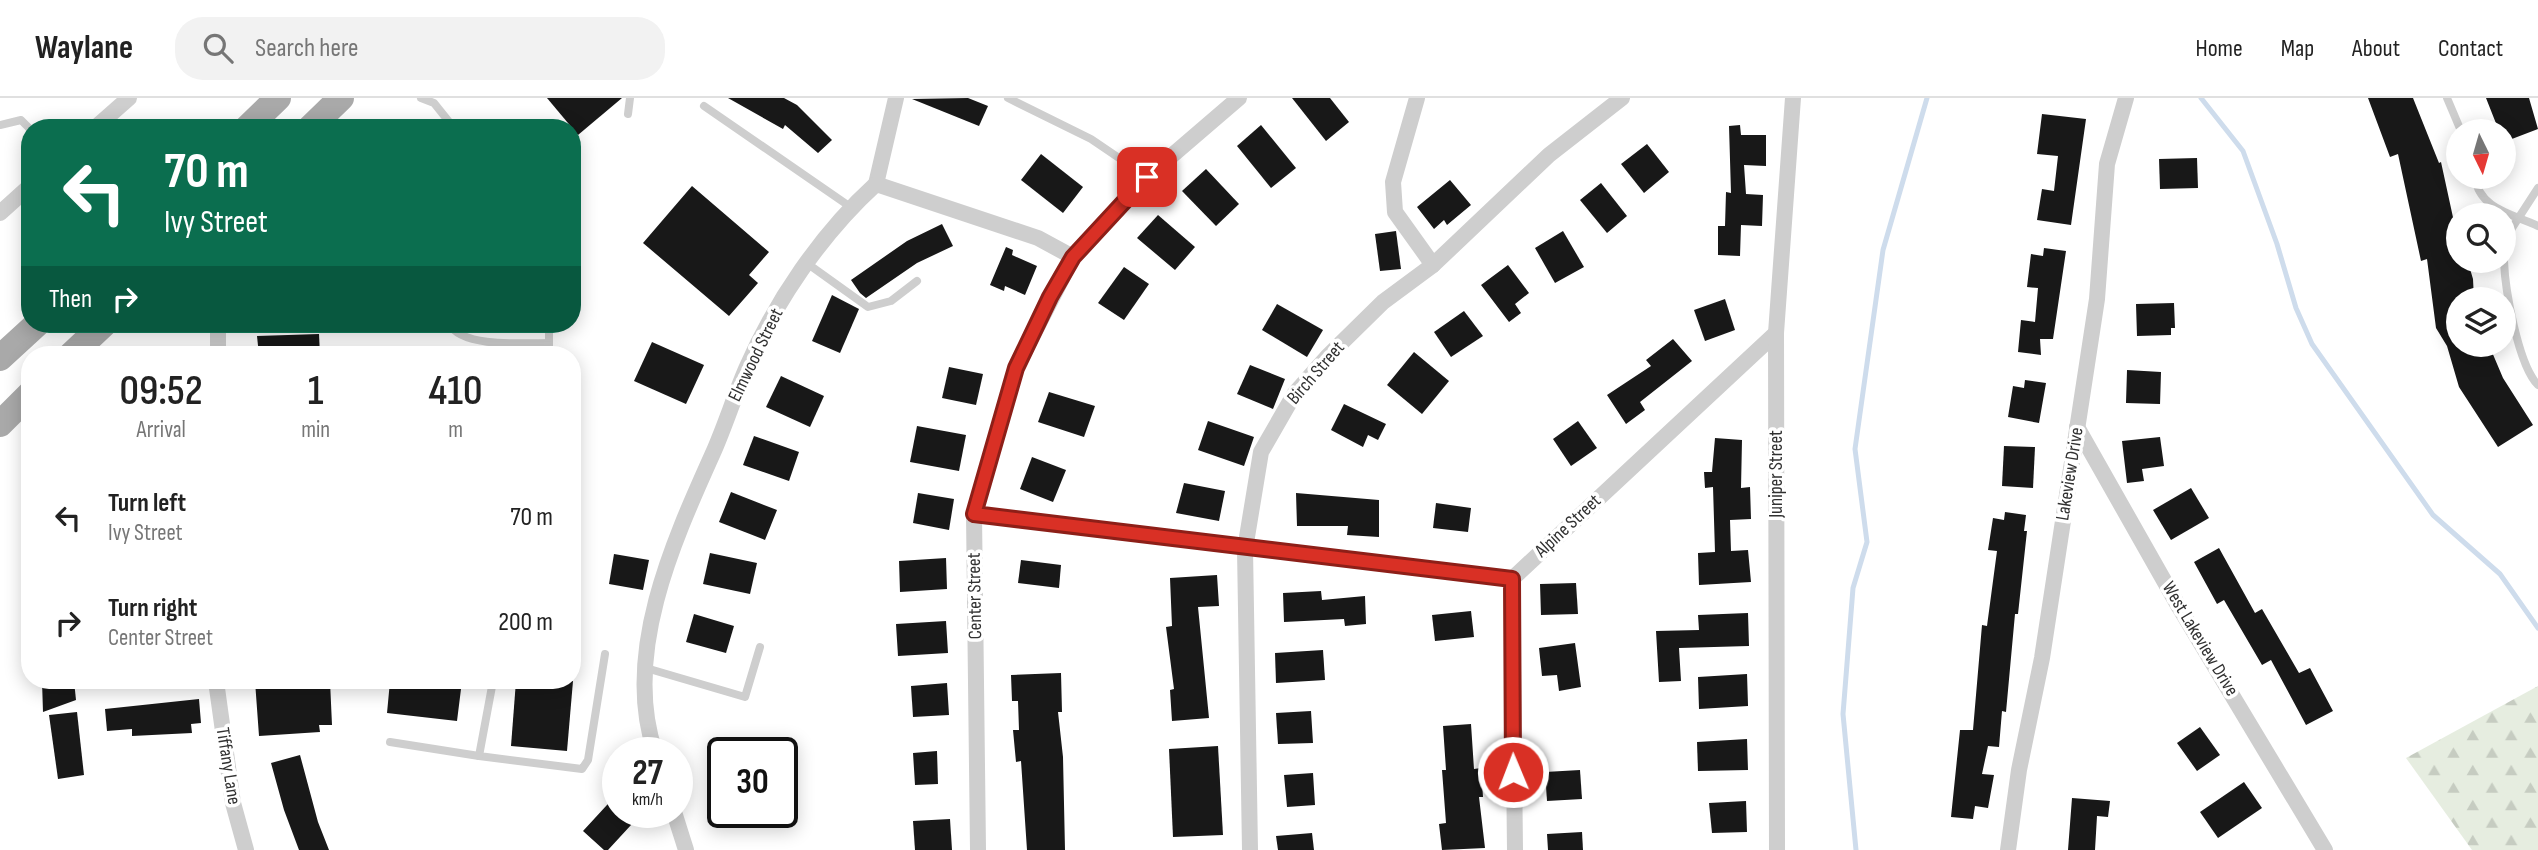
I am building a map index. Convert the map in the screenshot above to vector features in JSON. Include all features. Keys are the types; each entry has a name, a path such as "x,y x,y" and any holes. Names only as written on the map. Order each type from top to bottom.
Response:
{"main road":[{"path":"256,119 278,98"},
{"path":"319,119 341,98"},
{"path":"0,358 27,333"},
{"path":"81,346 94,333"},
{"path":"0,424 21,403"}],"street":[{"path":"105,119 129,98"},
{"path":"896,98 876,184 1038,238 1073,257"},
{"name":"Center Street","path":"978,850 974,514 1016,368 1073,257 1147,177 1239,98"},
{"path":"1417,98 1393,182 1395,212 1433,265"},
{"name":"Birch Street","path":"1250,850 1245,549 1261,452 1295,393 1383,302 1433,265 1549,155 1622,98"},
{"name":"Juniper Street","path":"1777,850 1776,333 1793,98"},
{"name":"Lakeview Drive","path":"2008,850 2097,299 2107,164 2126,98"},
{"name":"Elmwood Street","path":"650,737 645,724 646,668 665,565 687,508 747,367 789,288 852,208 876,184"},
{"path":"0,212 21,194"},
{"name":"Alpine Street","path":"1512,579 1776,333"},
{"name":"West Lakeview Drive","path":"2077,426 2179,607 2325,850"},
{"path":"974,514 1245,549 1512,579 1515,850"},
{"name":"Tiffany Lane","path":"217,689 233,803 246,850"},
{"path":"679,828 687,850"}],"lane":[{"path":"421,98 433,101 447,119"},
{"path":"628,114 630,98"},
{"path":"1008,98 1091,139 1147,177"},
{"path":"2447,98 2456,119"},
{"path":"704,106 852,208"},
{"path":"0,125 21,120"},
{"path":"2516,222 2538,188"},
{"path":"2477,189 2491,206 2538,226"},
{"path":"808,264 868,307 891,301 917,281"},
{"path":"2504,273 2505,288 2519,346 2538,385"},
{"path":"459,333 468,339 550,343"},
{"path":"549,333 550,346"},
{"path":"646,668 745,696 760,647"},
{"path":"390,742 582,769 588,760 605,654"},
{"path":"479,756 492,689"}],"green space":[{"path":"2538,686 2538,850 2472,850 2406,758"}],"building":[{"path":"547,98 622,98 581,132 581,119 565,119"},
{"path":"728,98 784,98 797,105 832,140 818,153 785,125 783,129"},
{"path":"968,98 988,106 979,126 912,99"},
{"path":"1292,98 1330,98 1349,122 1326,141"},
{"path":"2368,98 2413,98 2439,163 2441,162 2450,203 2446,203 2446,273 2471,273 2473,279 2473,287 2446,287 2446,344 2436,328 2427,259 2421,261 2398,154 2390,157"},
{"path":"2486,98 2529,98 2538,129 2516,137 2516,119 2494,119"},
{"path":"2042,114 2086,119 2071,225 2037,220 2042,189 2054,191 2058,156 2037,154"},
{"path":"1261,125 1296,168 1271,188 1237,146"},
{"path":"1740,125 1741,135 1766,135 1766,166 1744,165 1746,194 1763,195 1762,226 1741,225 1740,256 1718,255 1718,226 1725,226 1726,192 1731,193 1729,126"},
{"path":"1647,144 1669,172 1644,193 1621,164"},
{"path":"1041,154 1083,187 1063,213 1021,180"},
{"path":"2197,158 2198,188 2160,189 2159,159"},
{"path":"1206,169 1239,204 1216,226 1182,191"},
{"path":"1450,180 1471,205 1447,225 1444,220 1434,229 1417,207"},
{"path":"1601,183 1627,216 1607,233 1580,200"},
{"path":"692,186 769,252 749,275 758,283 729,316 643,243"},
{"path":"1158,215 1195,247 1175,270 1137,238"},
{"path":"942,224 953,246 917,263 866,298 860,293 851,280 907,241"},
{"path":"1396,231 1401,269 1380,271 1375,234"},
{"path":"1563,231 1584,267 1555,283 1535,248"},
{"path":"1006,247 1013,250 1012,255 1037,266 1025,295 1005,286 1004,291 990,285"},
{"path":"2044,248 2066,251 2053,339 2040,339 2041,355 2018,352 2021,320 2035,322 2038,288 2027,287 2031,254 2043,256"},
{"path":"1508,265 1529,293 1515,304 1521,313 1509,322 1481,285"},
{"path":"1124,267 1149,284 1124,320 1098,303"},
{"path":"832,295 859,309 840,353 812,341"},
{"path":"1725,299 1735,330 1705,341 1694,310"},
{"path":"2174,303 2175,328 2171,328 2171,335 2137,336 2136,304"},
{"path":"1277,304 1323,330 1307,357 1262,330"},
{"path":"1464,311 1483,336 1451,357 1434,332"},
{"path":"319,334 320,346 258,346 257,336"},
{"path":"1673,339 1692,361 1640,402 1645,410 1626,424 1607,395 1651,366 1646,360"},
{"path":"652,342 704,365 686,404 634,381"},
{"path":"1414,352 1449,381 1422,414 1387,385"},
{"path":"2450,357 2494,357 2503,378 2533,425 2498,447 2459,387"},
{"path":"1250,365 1285,379 1273,409 1237,394"},
{"path":"949,367 983,374 976,405 942,398"},
{"path":"2127,370 2161,372 2160,404 2126,403"},
{"path":"781,376 824,396 810,427 766,407"},
{"path":"2025,380 2046,383 2039,423 2008,417 2013,386 2024,388"},
{"path":"1049,392 1095,406 1084,437 1038,422"},
{"path":"1344,404 1386,424 1378,440 1368,435 1363,447 1331,430"},
{"path":"1208,421 1254,437 1244,466 1198,450"},
{"path":"1578,421 1597,448 1571,466 1553,439"},
{"path":"917,426 966,435 959,471 910,462"},
{"path":"754,436 799,452 789,481 743,465"},
{"path":"2160,437 2164,466 2142,469 2144,481 2127,483 2122,441"},
{"path":"1715,438 1742,440 1741,488 1750,487 1751,519 1730,520 1731,551 1748,550 1751,582 1699,585 1698,553 1715,552 1713,487 1705,488 1704,472 1712,472"},
{"path":"2004,446 2035,447 2033,488 2002,486"},
{"path":"1032,457 1066,470 1053,502 1020,489"},
{"path":"1184,483 1225,491 1219,521 1176,513"},
{"path":"2191,488 2209,518 2171,540 2153,510"},
{"path":"731,492 777,510 765,540 719,522"},
{"path":"918,493 954,499 949,530 913,523"},
{"path":"1296,493 1379,500 1379,537 1347,535 1348,526 1297,526"},
{"path":"1436,503 1471,508 1468,532 1433,528"},
{"path":"2005,512 2026,515 2024,531 2027,531 2018,614 2015,614 2006,712 2002,711 1999,747 1988,746 1982,774 1994,775 1988,808 1975,806 1973,819 1951,817 1960,730 1973,730 1982,625 1987,626 1997,551 1988,550 1993,518 2004,520"},
{"path":"2219,548 2255,613 2262,609 2299,673 2310,668 2333,711 2306,725 2271,660 2262,665 2224,600 2217,604 2194,562"},
{"path":"710,553 757,563 750,594 703,584"},
{"path":"614,554 649,560 643,590 609,584"},
{"path":"946,558 947,589 900,592 899,561"},
{"path":"1021,560 1061,565 1059,588 1018,583"},
{"path":"1217,575 1219,606 1198,607 1209,718 1172,721 1170,690 1174,689 1166,627 1172,626 1170,578"},
{"path":"1576,583 1578,614 1541,615 1540,584"},
{"path":"1321,591 1322,600 1365,596 1366,624 1345,626 1344,619 1284,622 1283,593"},
{"path":"1471,611 1474,637 1435,641 1432,615"},
{"path":"1748,613 1749,646 1679,648 1681,681 1659,682 1656,631 1699,630 1698,615"},
{"path":"694,614 734,626 726,653 686,642"},
{"path":"946,621 948,653 898,656 896,624"},
{"path":"1575,643 1581,687 1559,691 1557,675 1542,676 1539,648"},
{"path":"1323,650 1325,680 1276,683 1275,653"},
{"path":"1061,673 1062,712 1058,712 1063,757 1065,850 1027,850 1021,761 1016,762 1013,730 1019,730 1018,701 1012,701 1011,675"},
{"path":"1747,674 1748,706 1699,709 1698,677"},
{"path":"947,683 949,715 913,717 911,686"},
{"path":"42,689 75,689 76,700 43,712"},
{"path":"256,689 330,689 332,725 319,725 320,732 259,736"},
{"path":"389,689 461,689 457,721 387,713"},
{"path":"515,689 572,689 567,751 511,746"},
{"path":"199,699 201,723 191,724 192,733 132,736 132,729 107,731 105,709"},
{"path":"1311,711 1313,743 1278,744 1276,713"},
{"path":"77,712 84,775 58,779 49,715"},
{"path":"1471,724 1474,769 1481,768 1483,797 1479,797 1485,848 1442,850 1439,824 1446,823 1442,770 1446,770 1443,726"},
{"path":"2200,727 2220,755 2197,771 2177,743"},
{"path":"1747,739 1748,770 1698,771 1697,742"},
{"path":"1218,746 1223,835 1173,837 1169,749"},
{"path":"937,751 938,784 915,785 913,753"},
{"path":"300,755 318,822 329,850 299,850 284,810 271,763"},
{"path":"1580,770 1582,799 1547,801 1545,772"},
{"path":"1313,773 1315,805 1287,807 1284,775"},
{"path":"2244,782 2262,808 2218,838 2200,812"},
{"path":"2072,798 2110,801 2108,817 2097,816 2095,850 2068,850"},
{"path":"1746,801 1747,832 1712,833 1709,803"},
{"path":"602,810 602,828 628,828 608,850 604,850 583,831"},
{"path":"950,819 952,850 915,850 913,821"},
{"path":"1582,832 1583,850 1548,850 1547,834"},
{"path":"1312,833 1314,850 1278,850 1276,836"}],"waterway":[{"path":"1856,850 1843,714 1853,588 1867,542 1855,449 1883,250 1927,98"},
{"path":"2201,98 2243,151 2277,244 2296,308 2312,344 2433,515 2500,574 2538,628"}],"route":[{"path":"1147,177 1073,257 1050,297 1016,368 974,514 1245,549 1512,579 1513,772"}]}
